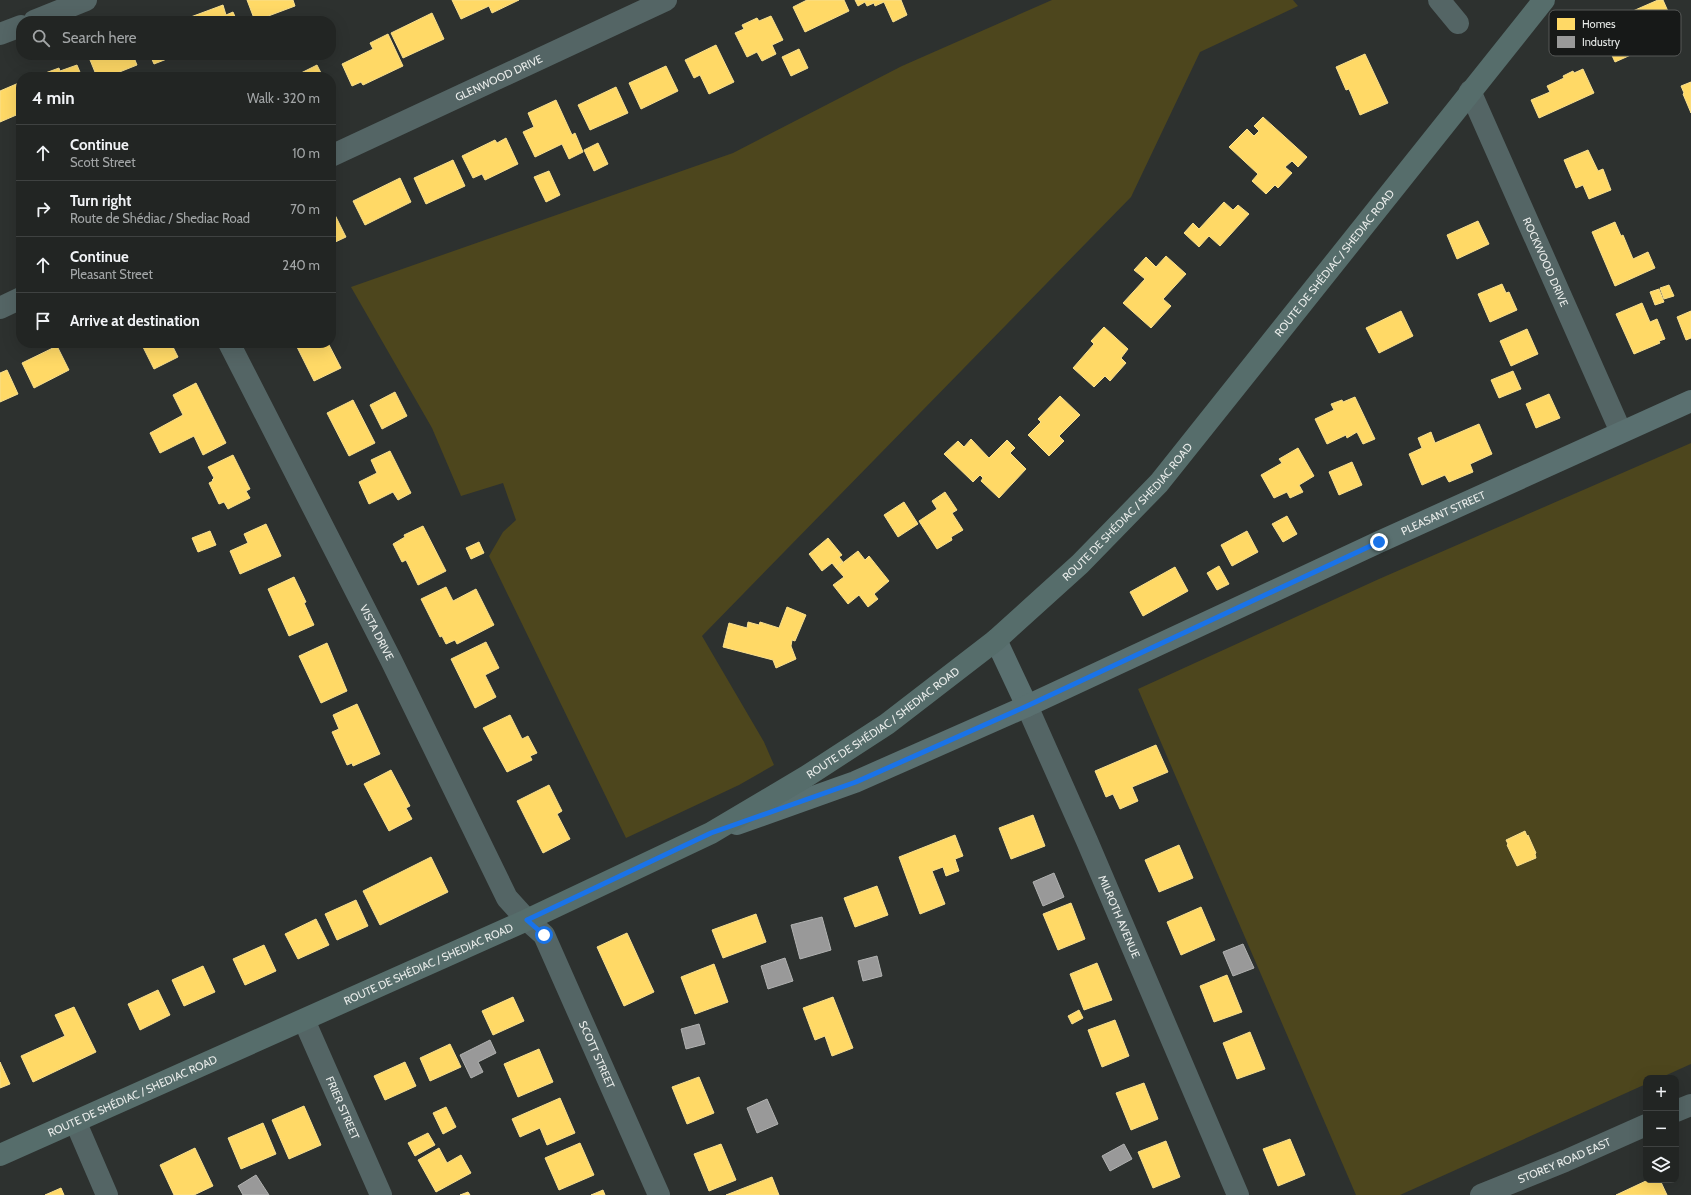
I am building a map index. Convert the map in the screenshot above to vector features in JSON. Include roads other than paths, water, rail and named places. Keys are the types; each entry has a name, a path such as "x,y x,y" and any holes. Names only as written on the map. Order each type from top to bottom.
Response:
{"main road":[{"name":"ROUTE DE SHÉDIAC / SHEDIAC ROAD","path":"0,1155 76,1123 527,920 711,833 807,776 887,724 996,640 1080,564 1159,483 1544,0"}],"street":[{"path":"46,16 86,0"},
{"name":"GLENWOOD DRIVE","path":"336,154 666,0"},
{"path":"1438,0 1458,23"},
{"path":"0,34 16,28"},
{"name":"ROCKWOOD DRIVE","path":"1470,91 1621,432"},
{"path":"0,308 16,300"},
{"name":"VISTA DRIVE","path":"232,348 391,660 507,898 527,920"},
{"name":"PLEASANT STREET","path":"711,833 856,782 1027,706 1379,542 1691,401"},
{"name":"MILROTH AVENUE","path":"996,640 1087,841 1238,1195"},
{"name":"SCOTT STREET","path":"527,920 544,935 659,1195"},
{"name":"FRIER STREET","path":"304,1020 381,1195"},
{"path":"1679,1110 1691,1105"},
{"path":"76,1123 107,1195"},
{"name":"STOREY ROAD EAST","path":"1481,1195 1565,1161 1643,1126"}]}
